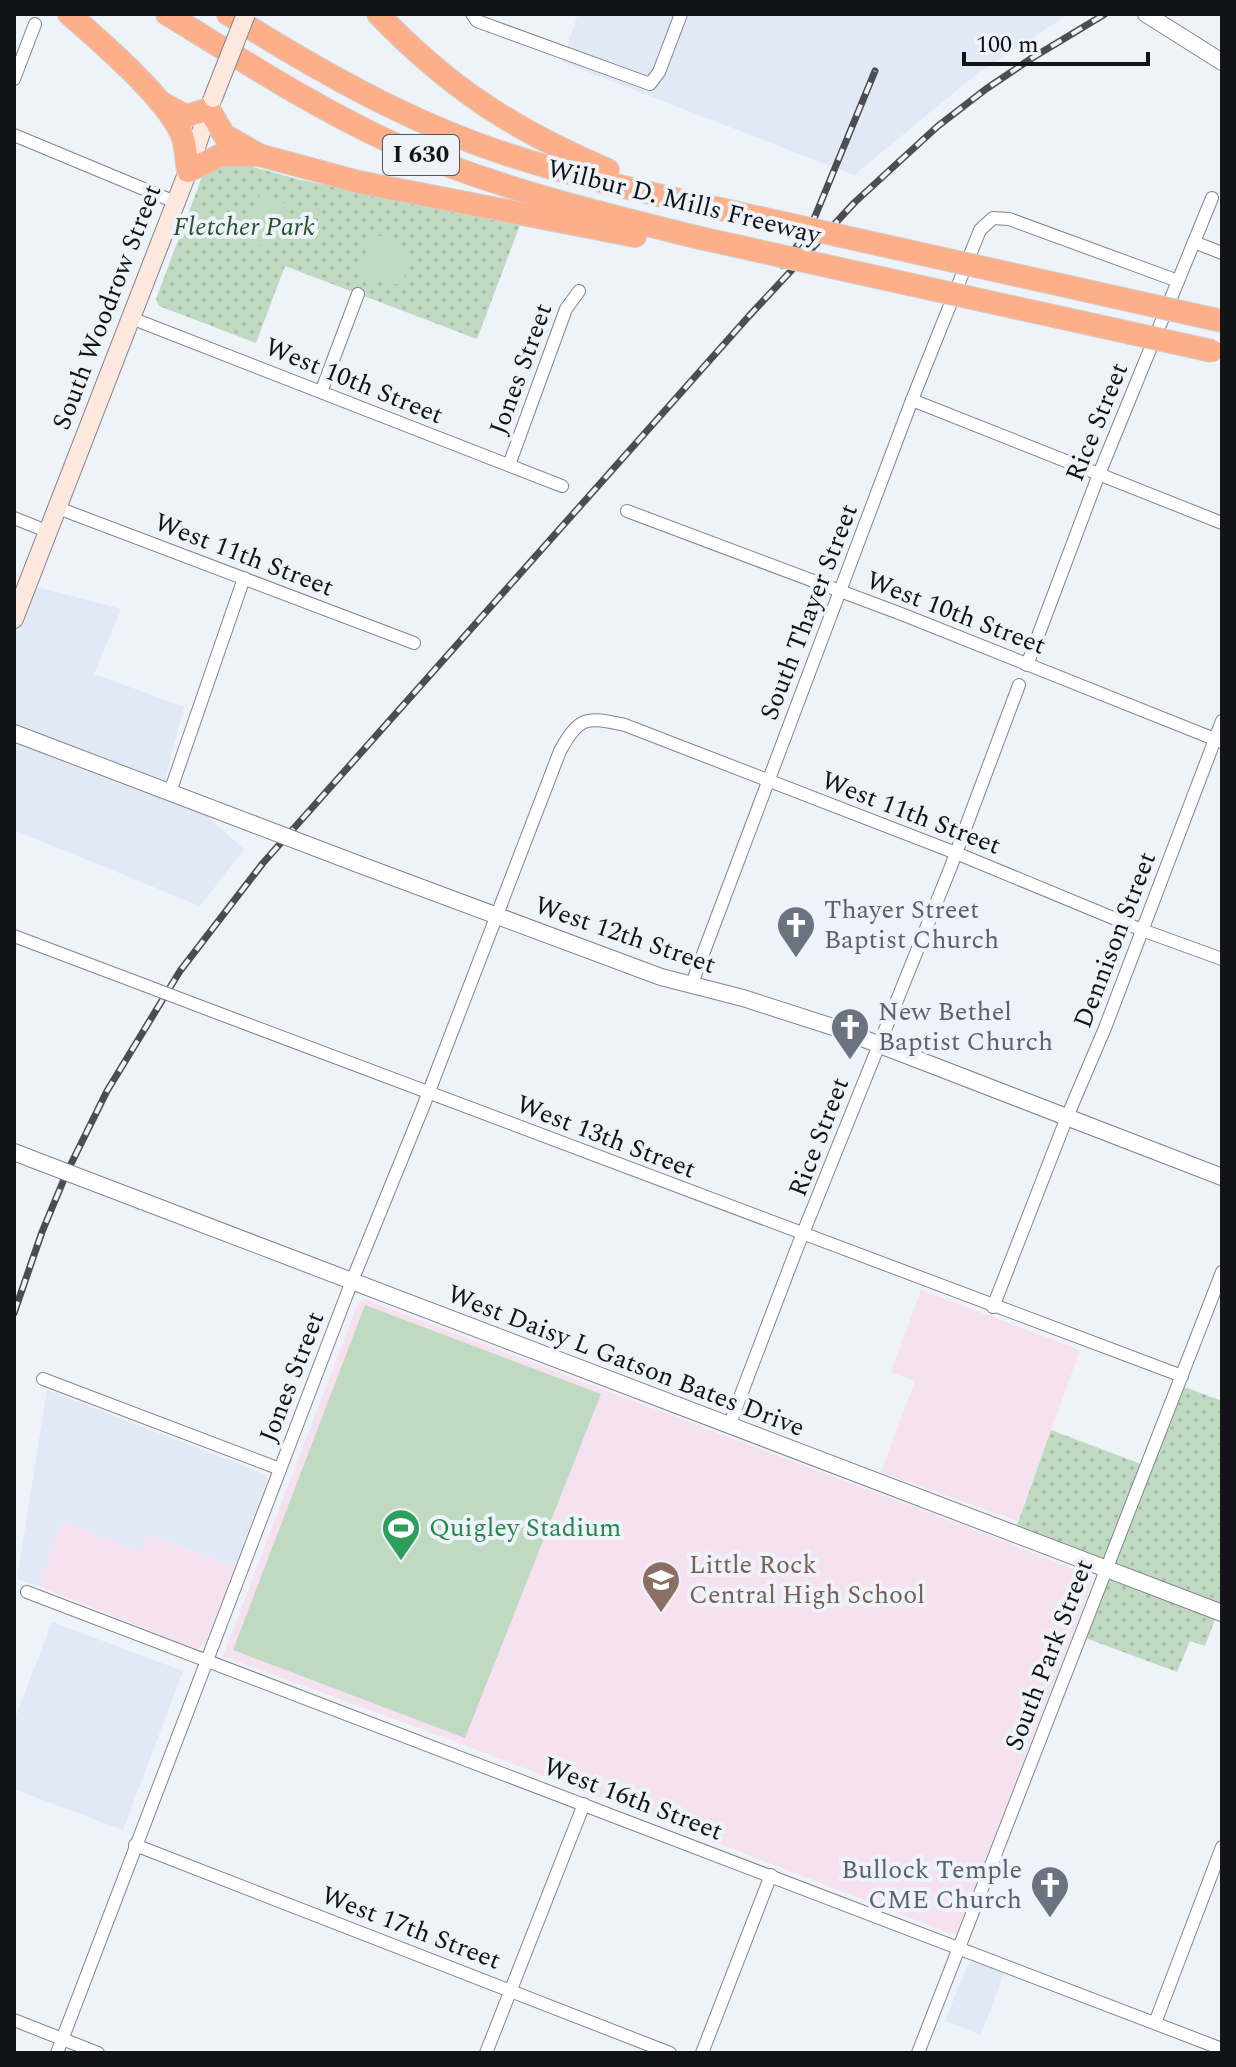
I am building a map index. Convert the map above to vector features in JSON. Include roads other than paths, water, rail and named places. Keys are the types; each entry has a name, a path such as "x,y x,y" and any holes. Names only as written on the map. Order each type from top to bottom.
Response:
{"highway":[{"path":"69,14 160,102 181,133 188,171 221,155 259,155"},
{"name":"Wilbur D. Mills Freeway","path":"167,14 333,113 420,155 538,196 698,243 797,259 1217,352"},
{"name":"Wilbur D. Mills Freeway","path":"228,14 368,95 468,140 537,164 675,199 1222,321"},
{"path":"378,14 446,77 512,124 566,152 675,199"},
{"path":"160,102 186,116 211,103 224,135 259,155 359,182 698,243"}],"main road":[{"name":"South Woodrow Street","path":"14,619 246,14"}],"street":[{"path":"472,15 477,21 650,84 659,72 681,14"},
{"path":"1146,14 1222,62"},
{"path":"14,79 35,24"},
{"path":"14,135 175,202"},
{"name":"Rice Street","path":"1027,665 1099,474 1212,198"},
{"name":"South Thayer Street","path":"691,986 975,238 988,221 999,217 1009,219 1178,281"},
{"path":"1194,242 1222,253"},
{"name":"Jones Street","path":"509,465 566,309 579,291"},
{"path":"321,392 358,294"},
{"name":"West 10th Street","path":"131,318 562,486"},
{"path":"912,400 1222,523"},
{"name":"West 11th Street","path":"58,508 414,643"},
{"name":"West 10th Street","path":"627,511 1219,740"},
{"path":"14,518 49,532"},
{"path":"170,792 244,578"},
{"name":"Rice Street","path":"729,1426 802,1235 956,853 1019,685"},
{"name":"West 11th Street","path":"581,723 600,720 625,725 1222,959"},
{"name":"Dennison Street","path":"993,1307 1219,740 1222,721"},
{"name":"Jones Street","path":"57,2053 352,1281 560,751 572,728 581,723"},
{"name":"West 12th Street","path":"14,733 495,916 691,986 778,1009 879,1044 1222,1177"},
{"name":"West 13th Street","path":"14,936 1182,1376"},
{"name":"West Daisy L Gatson Bates Drive","path":"14,1152 1222,1613"},
{"name":"South Park Street","path":"918,2053 1222,1272"},
{"path":"43,1379 280,1469"},
{"name":"West 16th Street","path":"27,1592 1222,2049"},
{"path":"486,2053 584,1804"},
{"name":"West 17th Street","path":"135,1845 670,2053"},
{"path":"1155,2023 1222,1847"},
{"path":"702,2053 771,1875"},
{"path":"14,2020 98,2053"}],"railway":[{"path":"14,1313 67,1172 107,1091 180,971 263,863 749,316 855,202 938,126 986,89 1105,14"},
{"path":"782,265 809,231 875,71"}],"place":[{"name":"Thayer Street Baptist Church","path":"796,959"},
{"name":"New Bethel Baptist Church","path":"850,1061"},
{"name":"Quigley Stadium","path":"401,1562"},
{"name":"Little Rock Central High School","path":"661,1614"},
{"name":"Bullock Temple CME Church","path":"1050,1919"}],"park label":[{"name":"Fletcher Park","path":"244,227"}]}
